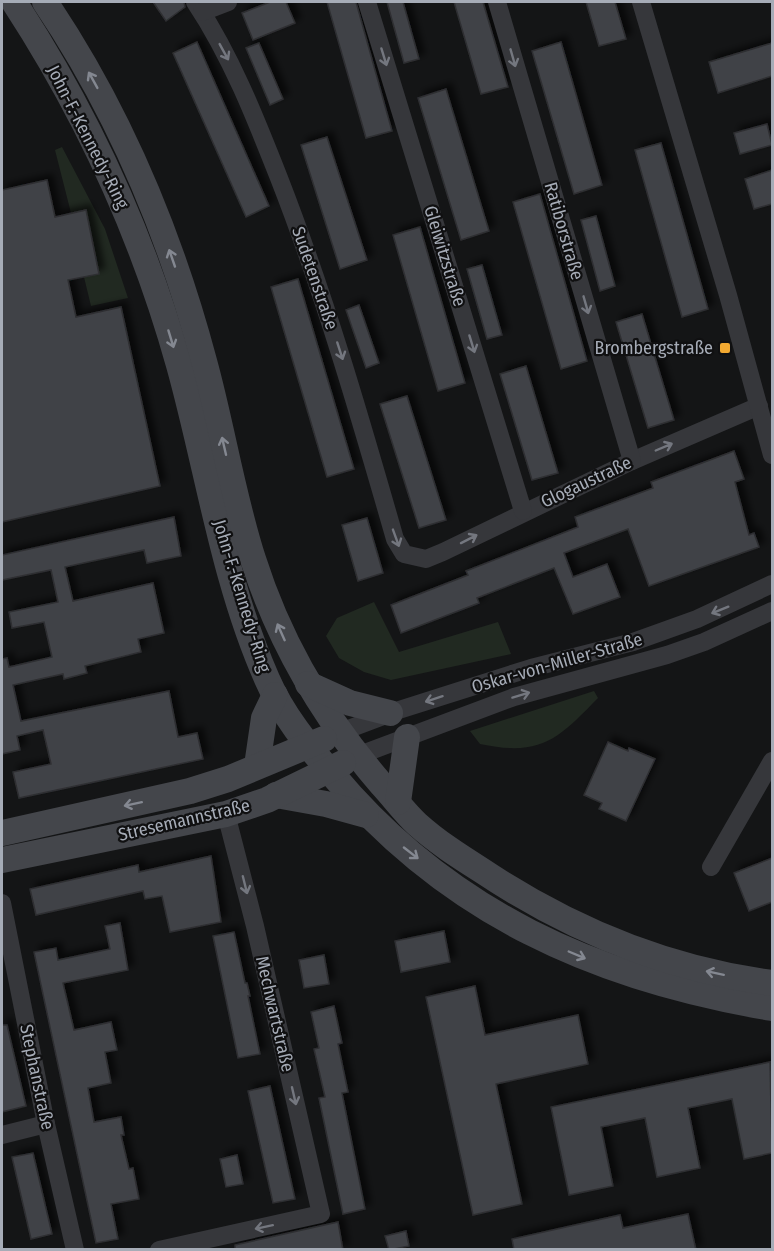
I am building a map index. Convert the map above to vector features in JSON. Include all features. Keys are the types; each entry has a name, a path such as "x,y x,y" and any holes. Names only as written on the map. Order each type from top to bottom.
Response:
{"main road":[{"name":"John-F.-Kennedy-Ring","path":"14,2 73,102 136,233 179,367 231,572 252,641 275,695 309,746 366,815 446,881 482,905 544,940 629,975 721,999 772,1008"},
{"name":"John-F.-Kennedy-Ring","path":"45,2 94,83 160,224 205,363 253,559 286,643 338,733 416,823 445,846 526,900 601,938 671,962 772,983"},
{"path":"308,684 350,703 390,713"},
{"path":"257,766 264,718 275,695"},
{"name":"Stresemannstraße","path":"2,833 190,791 228,779 338,733"},
{"path":"398,802 407,737"},
{"name":"Stresemannstraße","path":"2,860 226,814 276,795 357,756"},
{"path":"276,795 327,804 366,815"}],"street":[{"path":"198,7 228,2"},
{"name":"Gleiwitzstraße","path":"367,2 523,511"},
{"name":"Ratiborstraße","path":"497,2 632,461"},
{"path":"641,2 772,455"},
{"name":"Sudetenstraße","path":"198,7 250,103 307,250 347,373 395,538 404,554 415,559"},
{"name":"Glogaustraße","path":"415,559 426,559 443,552 523,511 759,406"},
{"name":"Oskar-von-Miller-Straße","path":"338,733 390,713 531,668 633,642 738,602 772,584"},
{"name":"Oskar-von-Miller-Straße","path":"357,756 514,697 676,652 740,627 772,611"},
{"path":"711,867 772,761"},
{"name":"Mechwartstraße","path":"159,1250 321,1214 255,926 226,814"},
{"name":"Stephanstraße","path":"2,903 46,1124 75,1250"},
{"path":"2,1135 46,1124"}],"shaded area":[{"path":"62,147 105,229 128,298 91,306 84,277 99,274 85,210 71,213 55,150"},
{"path":"374,602 399,652 498,622 511,654 391,680 364,672 339,658 326,636 337,618"},
{"path":"594,691 598,698 571,724 559,734 534,746 519,748 480,744 470,731"}],"building":[{"path":"153,2 184,2 185,7 166,21"},
{"path":"270,2 286,2 295,23 253,40 242,13"},
{"path":"327,2 356,2 392,131 366,138"},
{"path":"387,2 403,2 419,59 404,63"},
{"path":"454,2 483,2 508,87 481,94"},
{"path":"586,2 615,2 626,39 599,46"},
{"path":"197,42 269,206 246,217 173,53"},
{"path":"561,42 602,185 574,194 532,51"},
{"path":"259,43 283,99 270,105 246,48"},
{"path":"772,43 772,76 718,93 709,62"},
{"path":"446,89 489,231 461,240 418,98"},
{"path":"767,124 772,145 740,154 734,133"},
{"path":"327,137 367,260 340,269 301,145"},
{"path":"661,143 708,309 682,317 635,150"},
{"path":"772,170 772,204 754,209 745,179"},
{"path":"47,180 55,217 86,210 99,274 68,280 76,317 121,307 160,486 2,522 2,190"},
{"path":"540,194 587,361 561,369 513,202"},
{"path":"596,216 615,286 600,291 581,220"},
{"path":"420,227 465,383 438,391 393,235"},
{"path":"482,265 502,335 487,339 467,269"},
{"path":"298,279 354,469 327,477 271,287"},
{"path":"359,305 379,363 366,368 346,310"},
{"path":"642,314 674,420 648,428 616,322"},
{"path":"526,366 558,473 532,480 500,374"},
{"path":"407,396 446,520 419,528 380,404"},
{"path":"734,451 744,479 735,482 749,535 754,533 759,547 649,586 628,529 564,553 573,577 607,564 620,597 573,614 554,568 477,598 479,603 401,633 391,605 468,575 466,571 578,527 575,517 653,488 651,482"},
{"path":"174,517 181,556 147,563 144,550 65,567 73,601 153,583 164,633 138,639 141,652 85,666 87,673 64,679 63,674 13,685 21,721 169,691 178,737 197,733 203,759 19,798 13,772 51,764 43,730 17,736 20,750 2,754 2,659 7,658 9,667 52,657 44,622 12,628 9,612 58,602 51,570 2,580 2,555"},
{"path":"367,518 383,573 358,581 342,525"},
{"path":"608,742 655,759 626,821 599,809 602,803 584,795"},
{"path":"211,856 221,922 170,932 162,896 145,899 143,891 36,915 30,889 138,865 139,872"},
{"path":"772,858 772,902 749,911 734,873"},
{"path":"120,923 128,970 63,983 74,1030 111,1022 117,1050 105,1052 111,1083 88,1088 94,1122 121,1117 124,1135 121,1135 129,1169 133,1168 139,1199 111,1204 118,1239 96,1243 34,952 56,948 58,960 110,949 105,926"},
{"path":"444,931 450,962 401,972 395,941"},
{"path":"234,932 250,996 248,996 260,1054 238,1058 213,936"},
{"path":"324,955 329,984 304,988 299,960"},
{"path":"475,986 485,1035 578,1015 588,1064 496,1084 522,1204 473,1215 426,997"},
{"path":"334,1006 342,1043 338,1044 348,1092 342,1093 365,1209 343,1214 319,1098 325,1097 314,1049 319,1048 311,1012"},
{"path":"2,1025 7,1025 26,1106 2,1112"},
{"path":"770,1062 772,1153 744,1159 732,1099 688,1108 700,1168 657,1177 645,1118 601,1127 613,1186 569,1195 551,1107"},
{"path":"270,1086 295,1199 273,1203 248,1091"},
{"path":"33,1153 52,1234 31,1239 12,1157"},
{"path":"237,1155 243,1184 226,1187 220,1159"},
{"path":"688,1214 696,1250 514,1250 512,1239 620,1215 623,1228"},
{"path":"338,1222 343,1250 235,1250 235,1245"},
{"path":"406,1231 409,1246 389,1250 385,1236"}],"place":[{"name":"Brombergstraße","path":"725,348"}]}
